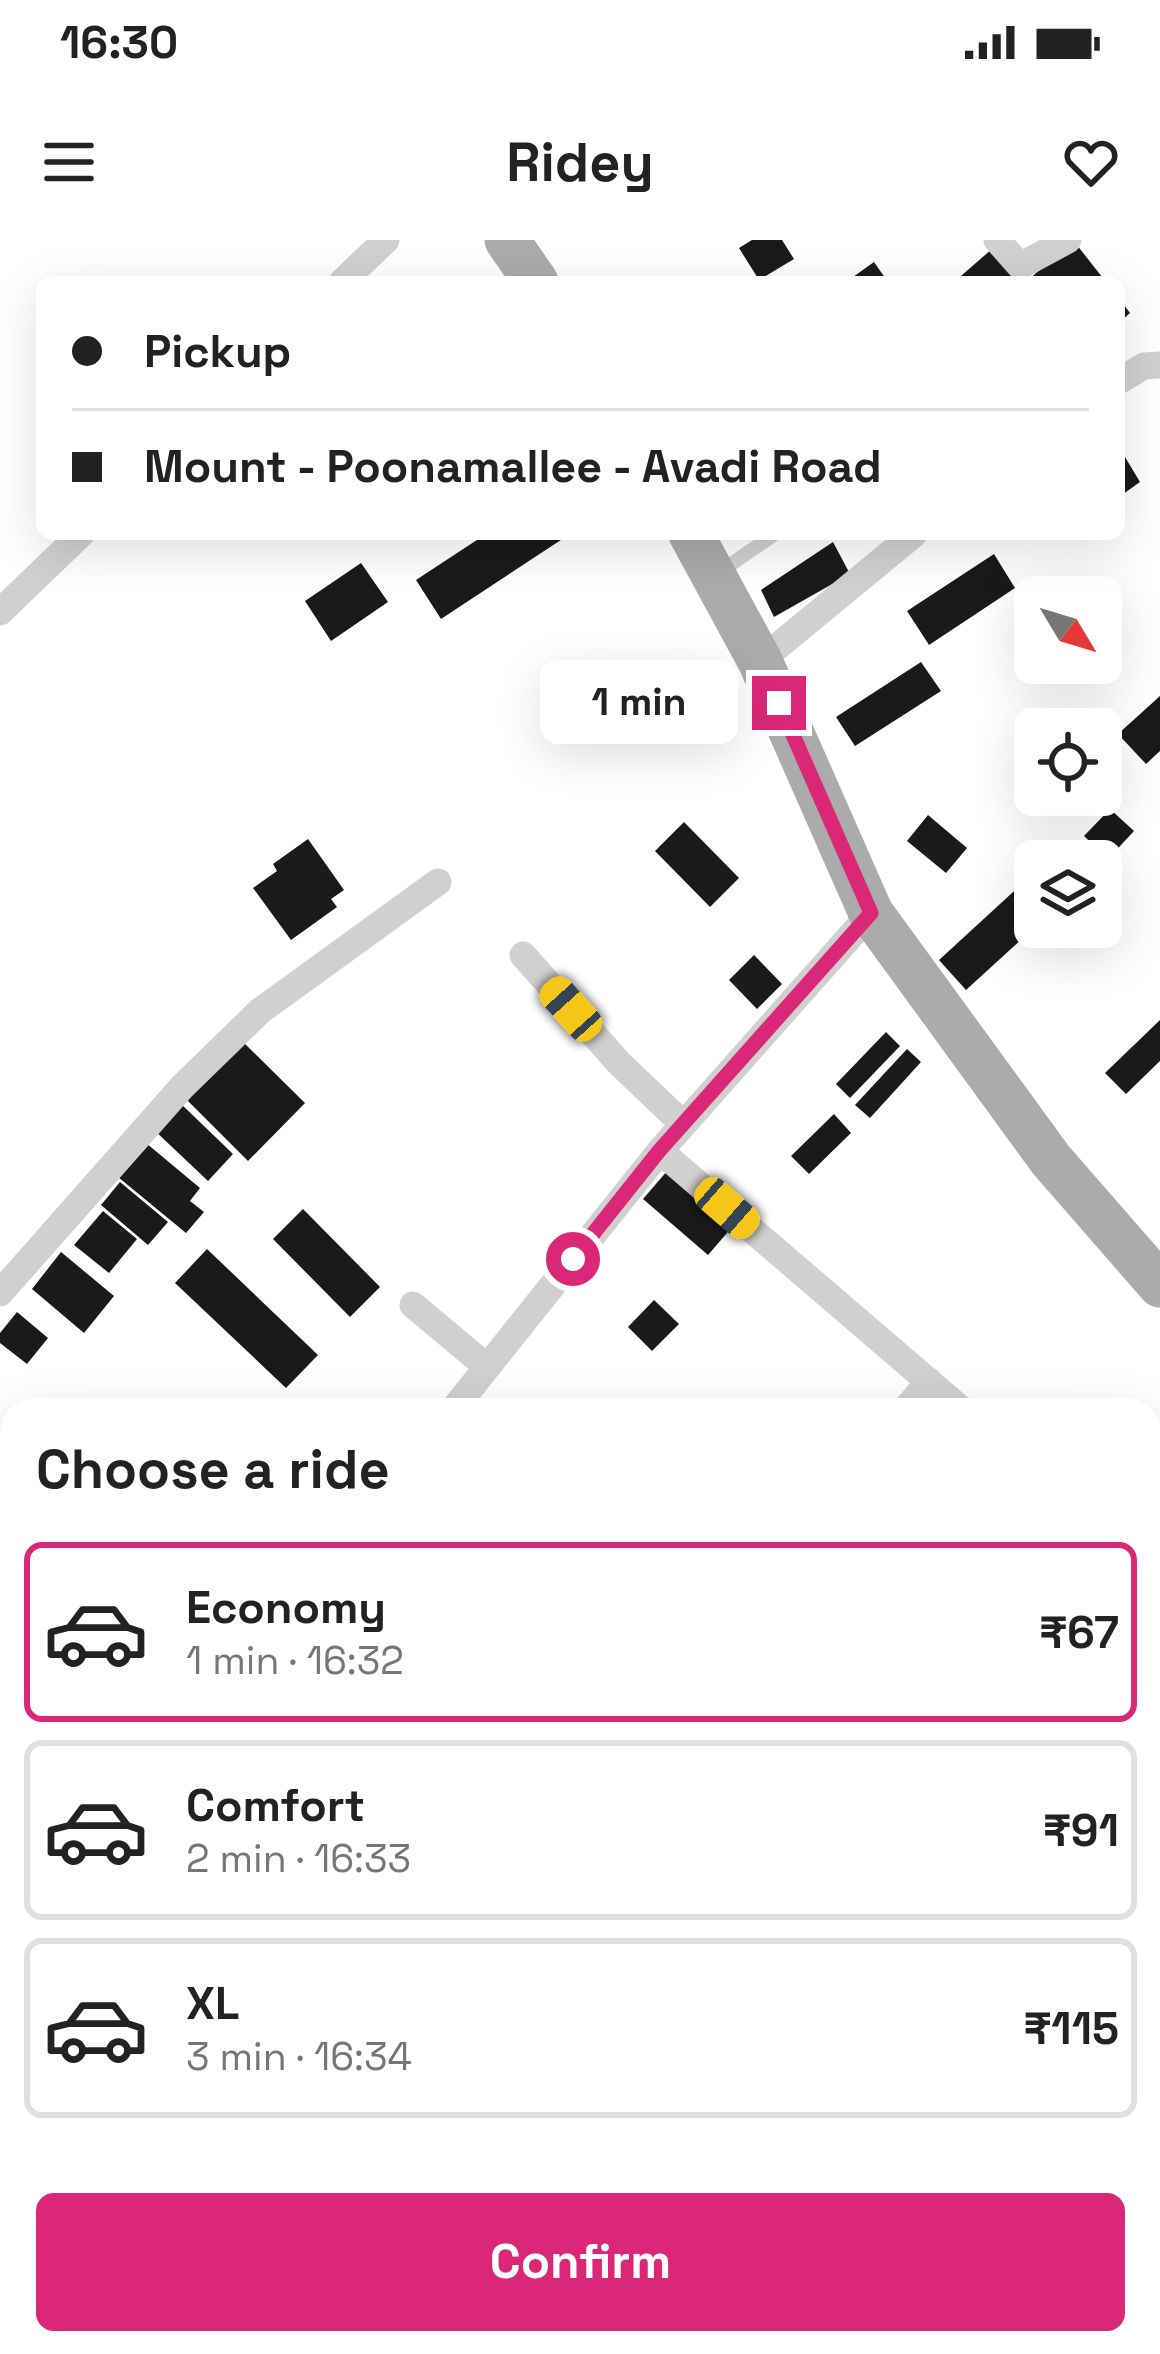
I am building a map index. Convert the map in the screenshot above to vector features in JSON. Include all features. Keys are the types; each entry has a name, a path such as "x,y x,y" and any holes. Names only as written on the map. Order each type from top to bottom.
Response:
{"main road":[{"path":"507,240 532,276"},
{"path":"695,540 760,661 871,913 1051,1160 1160,1285"}],"street":[{"path":"348,276 386,240"},
{"path":"997,240 1020,266 1068,240"},
{"path":"1125,377 1144,366 1160,365"},
{"path":"0,612 74,540"},
{"path":"760,661 907,540"},
{"path":"0,1293 182,1087 260,1011 438,882"},
{"path":"462,1398 659,1151 871,913"},
{"path":"523,955 619,1063 683,1124"},
{"path":"659,1151 948,1398"},
{"path":"413,1305 487,1367"},
{"path":"915,1398 929,1381"}],"lane":[{"path":"714,576 766,540"}],"building":[{"path":"752,240 782,240 794,259 766,276 756,276 739,248"},
{"path":"1073,240 1101,276 1033,276"},
{"path":"992,249 1015,276 961,276"},
{"path":"874,262 884,276 854,276"},
{"path":"1125,457 1140,482 1125,493"},
{"path":"477,540 561,540 441,619 416,580"},
{"path":"833,542 850,574 774,617 761,590"},
{"path":"994,554 1014,586 929,645 907,611"},
{"path":"361,563 388,602 331,641 305,601"},
{"path":"921,662 941,691 855,746 836,717"},
{"path":"1160,696 1160,751 1146,764 1122,738 1122,730"},
{"path":"928,815 967,848 946,873 907,841"},
{"path":"1103,816 1118,816 1134,831 1122,844 1122,840 1084,836"},
{"path":"684,822 739,878 710,907 655,851"},
{"path":"308,839 344,890 331,899 337,907 291,940 253,888 277,871 273,864"},
{"path":"1014,891 1014,946 966,990 939,960"},
{"path":"754,955 782,984 757,1009 729,980"},
{"path":"1160,1020 1160,1061 1126,1094 1105,1073"},
{"path":"886,1032 900,1046 850,1098 836,1084"},
{"path":"238,1037 305,1103 248,1161 182,1095"},
{"path":"907,1049 921,1062 870,1118 855,1105"},
{"path":"178,1101 233,1154 208,1181 152,1128"},
{"path":"834,1114 851,1133 809,1174 791,1156"},
{"path":"146,1143 200,1188 190,1201 204,1212 186,1233 118,1177"},
{"path":"668,1170 733,1226 708,1255 643,1199"},
{"path":"120,1182 168,1222 148,1245 101,1205"},
{"path":"303,1209 380,1287 350,1317 273,1239"},
{"path":"103,1211 137,1239 109,1273 74,1245"},
{"path":"207,1249 318,1355 286,1388 175,1283"},
{"path":"61,1252 114,1296 84,1333 32,1289"},
{"path":"654,1300 679,1324 652,1351 628,1327"},
{"path":"17,1312 48,1338 27,1364 0,1343 0,1333"}],"route":[{"path":"573,1259 659,1151 871,913 779,703"}]}
